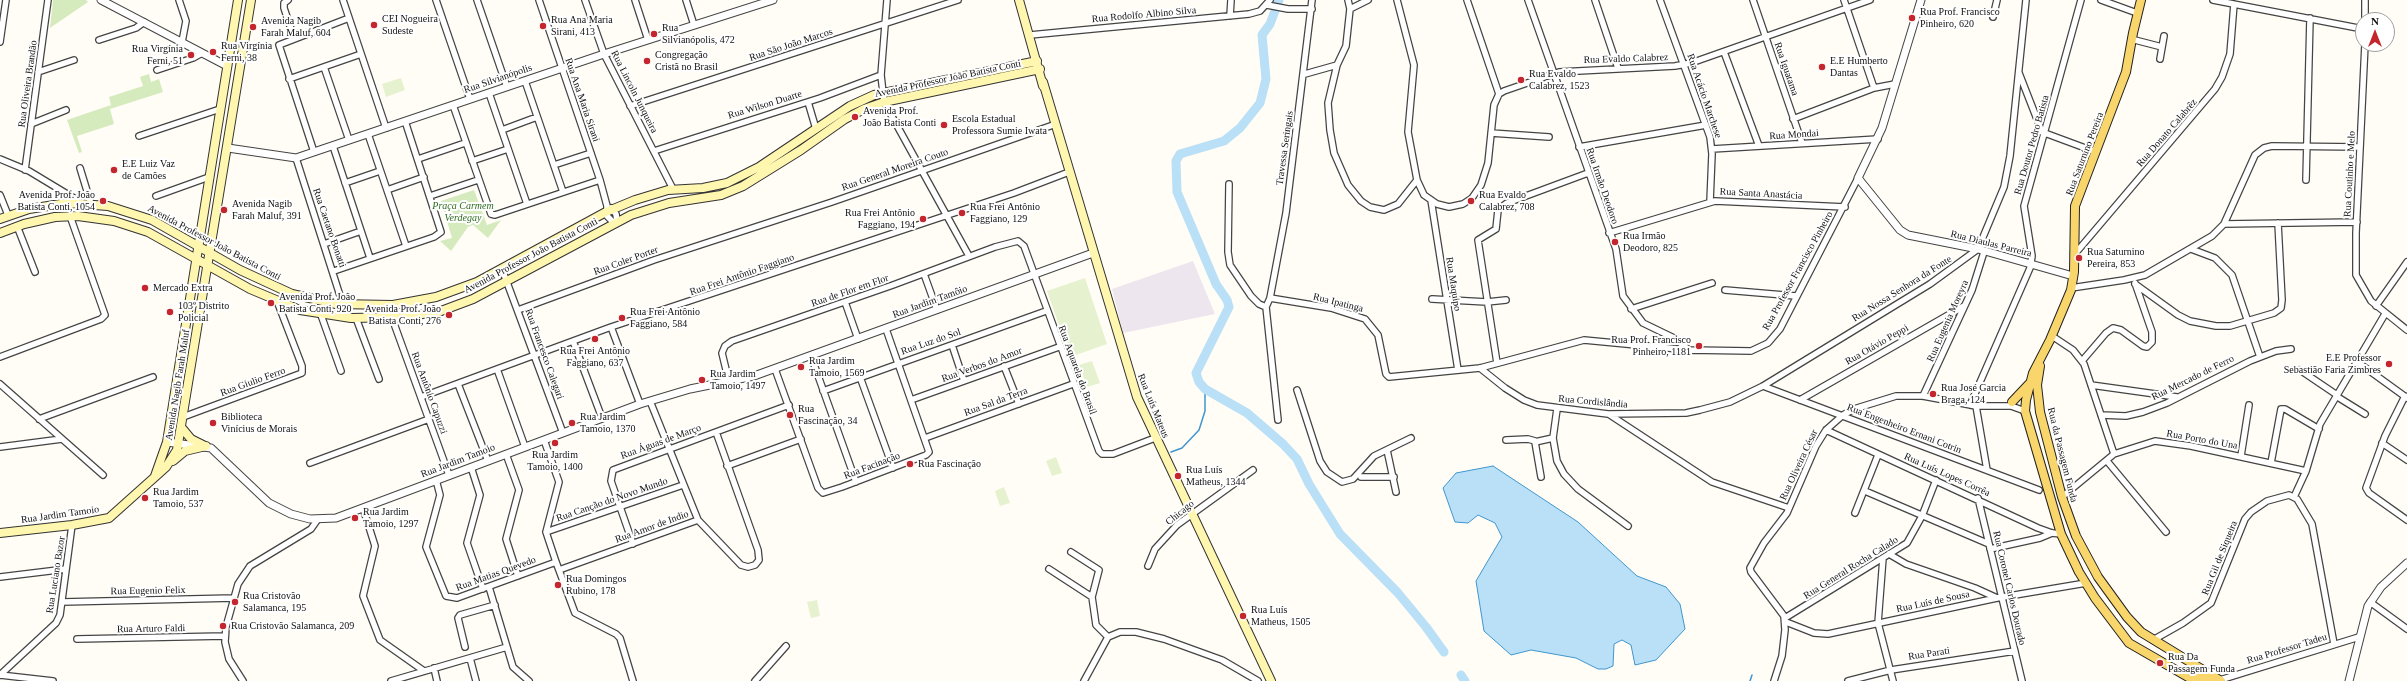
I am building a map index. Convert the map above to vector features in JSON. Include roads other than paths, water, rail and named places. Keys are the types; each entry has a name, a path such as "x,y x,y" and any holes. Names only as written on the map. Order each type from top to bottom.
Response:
{"main road":[{"name":"Avenida Nagib Farah Maluf","path":"154,477 167,442 238,0"},
{"name":"Avenida Nagib Farah Maluf","path":"154,477 166,467 179,443 251,0"},
{"name":"Rua Luís Mateus","path":"1020,0 1052,118 1056,124 1131,381 1155,438 1271,681"},
{"name":"Rua Saturnino Pereira","path":"2041,361 2071,288 2074,276 2075,206 2126,72 2137,13 2141,0"},
{"name":"Avenida Professor João Batista Conti","path":"0,219 8,215 55,205 87,203 140,215 152,220 269,285 292,294 343,304 393,305 456,291 502,269 609,209 673,189 703,188 727,183 759,167 850,106 882,93 1038,65"},
{"name":"Avenida Professor João Batista Conti","path":"0,233 17,226 58,217 70,216 95,218 138,228 148,232 250,289 277,301 321,315 354,318 392,318 441,311 460,304 507,282 616,222 670,203 721,195 743,186 801,150 850,116 884,102 1038,65"},
{"path":"227,66 232,72 237,88"},
{"path":"215,138 221,146 228,148"},
{"path":"670,203 673,189"},
{"path":"138,228 142,222 140,215"},
{"path":"148,232 146,225 152,220"},
{"path":"456,291 460,304"},
{"path":"343,304 345,313 354,318"},
{"name":"Rua da Passagem Funda","path":"2041,361 2036,367 2030,383 2026,400 2026,410 2061,534 2069,552 2079,572 2104,613 2129,643 2195,681"},
{"name":"Rua da Passagem Funda","path":"2041,361 2037,385 2040,412 2062,497 2081,547 2101,582 2127,617 2153,640 2220,680"},
{"path":"2010,404 2030,383"},
{"path":"2026,400 2033,402 2040,412"},
{"path":"181,427 191,439 206,446"},
{"path":"166,467 185,451 206,446"},
{"name":"Rua Jardim Tamoio","path":"0,533 72,525 100,520 115,514 154,477"},
{"path":"2069,552 2077,553 2081,547"},
{"path":"2079,572 2088,569 2101,582"},
{"path":"2172,668 2209,681 2220,680"}],"street":[{"path":"0,42 6,0"},
{"name":"Rua Oliveira Brandão","path":"25,170 48,0"},
{"path":"101,0 227,66"},
{"path":"179,0 186,21 182,42"},
{"path":"288,0 284,3 284,8 294,38"},
{"path":"343,0 386,128"},
{"path":"436,0 470,99"},
{"path":"477,0 507,87"},
{"name":"Rua Ana Maria Sirani","path":"539,0 600,180 609,209 608,219 616,222 617,215 609,209"},
{"name":"Rua Lincoln Junqueira","path":"586,0 604,54 673,189"},
{"path":"635,0 648,40"},
{"path":"686,0 694,25"},
{"name":"Rua Silvianópolis","path":"228,148 296,158 604,54 773,0"},
{"path":"887,0 881,75 884,102 921,170 948,215 969,256"},
{"name":"Rua São João Marcos","path":"630,106 958,0"},
{"path":"1230,16 1231,0"},
{"name":"Travessa Seringais","path":"1266,307 1270,298 1286,213 1305,74 1312,0"},
{"path":"1348,0 1350,9 1346,46 1337,65 1328,102 1330,130 1334,153 1348,184 1361,201 1370,207 1384,210 1398,204 1417,180"},
{"path":"1350,9 1368,0"},
{"path":"1397,0 1414,65 1408,132 1417,180 1424,195 1431,200 1449,207 1464,204 1472,198 1486,172 1492,111 1499,94 1467,0"},
{"name":"Rua Irmão Deodoro","path":"1528,0 1618,257 1623,296 1642,323 1674,338 1689,350"},
{"path":"1595,0 1618,68"},
{"name":"Rua Acácio Marchese","path":"1660,0 1706,125 1712,149 1710,202"},
{"name":"Rua Iguatama","path":"1754,0 1802,143"},
{"path":"1844,0 1874,88"},
{"name":"Rua Evaldo Calabrez","path":"1499,94 1554,72 1684,65 1870,0"},
{"name":"Rua Professor Francisco Pinheiro","path":"1480,368 1584,340 1689,350 1742,353 1757,350 1776,334 1845,207 1878,140 1922,0"},
{"path":"1993,17 1997,0"},
{"path":"1981,250 2007,178 2026,0"},
{"name":"Rua Doutor Pedro Batista","path":"1973,406 2022,291 2031,264 2032,256 2024,206 2045,135 2081,0"},
{"path":"2101,0 2137,13"},
{"path":"2213,0 2355,26"},
{"path":"2365,0 2365,12"},
{"path":"1268,2 1273,6 1288,9 1312,9"},
{"name":"Rua Rodolfo Albino Silva","path":"1030,35 1230,16 1260,11 1268,2"},
{"name":"Rua Donato Calabrêz","path":"2074,255 2215,90 2222,77 2230,54 2234,4"},
{"path":"314,152 279,45 349,18"},
{"path":"2306,180 2310,18"},
{"path":"99,40 136,28 144,22"},
{"path":"2160,59 2164,36"},
{"path":"2132,39 2162,47"},
{"path":"1724,52 1759,146"},
{"name":"Rua Coutinho e Melo","path":"2365,52 2356,275 2371,301 2385,314 2407,330"},
{"path":"157,70 202,53"},
{"path":"289,79 361,54"},
{"path":"38,72 74,60"},
{"path":"1305,74 1337,65"},
{"path":"324,67 349,140"},
{"path":"2018,69 2037,123 2045,135 2096,152"},
{"name":"Rua Wilson Duarte","path":"654,151 808,102 881,75"},
{"path":"525,81 563,192"},
{"path":"1793,119 1874,88 1895,84"},
{"path":"489,93 527,204"},
{"path":"808,102 816,129"},
{"path":"453,105 490,212 495,215 600,180"},
{"path":"139,136 220,109"},
{"path":"31,124 66,110"},
{"path":"502,130 538,118"},
{"path":"334,270 440,234 441,229 405,121"},
{"name":"Rua General Moreira Couto","path":"741,232 1056,124"},
{"path":"1579,147 1706,125"},
{"path":"1491,132 1549,136"},
{"path":"368,134 406,246"},
{"name":"Rua Mondai","path":"1712,149 1878,140"},
{"path":"418,159 465,143"},
{"path":"333,146 370,258"},
{"path":"2071,288 2134,281 2212,236 2224,224 2259,151 2272,146 2360,147"},
{"path":"472,162 508,149"},
{"path":"554,165 591,153"},
{"name":"Rua Caetano Bonatti","path":"296,158 334,270 343,304"},
{"path":"0,159 25,170 87,203"},
{"path":"80,168 87,203"},
{"path":"345,183 380,171"},
{"name":"Rua Frei Antônio Faggiano","path":"421,397 573,341 948,215 1069,172"},
{"path":"1497,363 1479,243 1481,237 1496,229 1498,210 1502,205 1588,173"},
{"path":"156,196 209,177"},
{"path":"387,190 424,177"},
{"name":"Rua Diaulas Parreira","path":"1858,178 1900,230 1908,235 1981,250 2074,276"},
{"path":"430,196 478,180"},
{"path":"1229,184 1228,252 1230,265 1251,296 1259,304 1266,307 1278,420"},
{"path":"0,195 8,215"},
{"name":"Rua Maquipo","path":"1431,200 1458,370"},
{"name":"Rua Santa Anastácia","path":"1609,233 1710,202 1845,207"},
{"path":"55,205 54,213 58,217"},
{"path":"0,357 103,318 104,308 70,216"},
{"path":"2224,224 2357,222"},
{"path":"2134,281 2178,315 2190,321 2216,326 2230,326 2274,313 2282,306 2278,223"},
{"path":"17,226 35,272"},
{"path":"324,244 361,231"},
{"name":"Rua Coler Porter","path":"518,310 634,267 741,232"},
{"name":"Rua de Flor em Flor","path":"729,382 722,353 728,343 924,274 969,256 1018,241"},
{"name":"Rua Aquarela do Brasil","path":"1018,241 1022,244 1034,275 1096,447 1102,454 1113,454 1155,438"},
{"path":"2191,249 2215,258 2227,268 2236,285 2247,322 2260,357"},
{"name":"Rua Eugenia Moreyra","path":"1923,396 1980,271 1981,250"},
{"name":"Rua Nossa Senhora da Fonte","path":"1715,406 1763,386 1930,284 1981,250"},
{"name":"Rua Jardim Tamôio","path":"775,369 1093,254"},
{"path":"2376,306 2407,262"},
{"name":"Rua Francesco Calegari","path":"502,269 563,433"},
{"path":"924,274 937,310"},
{"path":"2082,361 2106,333 2113,328 2121,330 2143,346 2147,347 2152,342 2152,332 2134,281"},
{"path":"1631,309 1712,283"},
{"path":"1725,290 1796,296"},
{"name":"Rua Ipatinga","path":"1270,298 1331,308 1365,319 1378,335 1386,374 1388,377 1480,368"},
{"path":"1432,299 1447,302 1487,302 1506,300"},
{"name":"Rua Giulio Ferro","path":"183,417 302,373 302,366 277,301"},
{"path":"845,302 858,339"},
{"name":"Rua Otávio Peppi","path":"1800,400 1964,306"},
{"name":"Rua Luz do Sol","path":"823,391 1046,311"},
{"path":"2334,644 2312,524 2303,507 2294,497 2306,471 2319,429 2336,395 2385,314"},
{"path":"321,315 341,371"},
{"path":"354,318 379,379"},
{"name":"Rua Antônio Capuzzi","path":"392,318 449,475"},
{"path":"611,328 640,404"},
{"name":"Rua Facinação","path":"775,369 801,439 812,474 820,492 827,492 856,482 926,455 928,449 886,328"},
{"path":"2052,336 2067,344 2082,361 2114,454"},
{"path":"573,341 602,418"},
{"path":"952,345 964,381"},
{"name":"Rua Verbos do Amor","path":"911,400 1059,347"},
{"name":"Rua Mercado de Ferro","path":"2101,415 2135,414 2177,397 2276,350 2291,348"},
{"path":"811,356 856,482"},
{"path":"2356,361 2406,397 2393,416 2366,488 2368,493 2407,520"},
{"path":"1004,366 1019,404"},
{"name":"Rua Cordislândia","path":"1480,368 1524,400 1557,409 1608,414 1686,412 1715,406"},
{"path":"497,369 525,447"},
{"name":"Rua Jardim Tamoio","path":"167,442 206,446 217,452 269,503 291,514 318,519 336,518 640,404 690,389 729,382 775,369"},
{"path":"2300,370 2365,414"},
{"path":"39,419 153,377"},
{"path":"860,377 893,468"},
{"path":"0,384 103,475"},
{"path":"458,384 488,461"},
{"name":"Rua Sal da Terra","path":"925,438 1073,384"},
{"path":"2091,384 2177,397"},
{"name":"Rua Engenheiro Ernani Cotrin","path":"1763,386 2039,490"},
{"path":"1297,390 1320,461 1327,472 1340,482 1348,482 1362,471 1374,456 1411,438"},
{"path":"0,392 8,391"},
{"name":"Rua Oliveira César","path":"1785,620 1750,568 1764,543 1789,508 1816,446 1826,430 1843,415 1881,399 1912,395 1973,406 2010,404"},
{"path":"2010,404 2026,400"},
{"name":"Rua Amor de Indio","path":"559,570 698,520 668,449 650,401"},
{"path":"2010,404 2026,410"},
{"name":"Rua Águas de Março","path":"633,544 611,481 613,470 789,405"},
{"path":"1973,406 1987,470"},
{"path":"2241,456 2249,406"},
{"path":"2271,463 2281,408 2319,429"},
{"path":"1557,409 1553,438 1557,461 1567,479 1628,526"},
{"path":"1608,414 1712,482 1789,508"},
{"path":"310,464 429,419"},
{"name":"Rua Luís Lopes Corrêa","path":"1826,430 2052,533 2061,534"},
{"path":"698,520 741,565 748,567 755,565 759,560 758,550 716,432"},
{"path":"1506,440 1528,439 1535,441 1553,438"},
{"path":"0,447 62,439"},
{"path":"727,466 801,439"},
{"path":"544,440 559,482 546,532 556,562 575,613 616,634 620,638 633,681"},
{"path":"1535,441 1541,477"},
{"name":"Rua Porto do Una","path":"2062,497 2114,454 2140,445 2162,441 2241,456 2306,471"},
{"path":"2382,443 2407,460"},
{"path":"1386,450 1394,477 1396,492"},
{"path":"506,454 519,490 506,539 518,576"},
{"path":"1855,513 1878,454"},
{"path":"2107,461 2166,532"},
{"path":"471,467 480,495 467,543 483,589"},
{"name":"Chicago","path":"1148,566 1159,544 1192,514 1253,470"},
{"path":"1361,477 1394,477"},
{"name":"Rua Matias Quevedo","path":"436,480 440,495 426,547 444,594 448,598 457,598 490,587 556,562"},
{"name":"Rua General Rocha Calado","path":"1785,620 1907,543 1922,516 1936,480"},
{"name":"Rua Canção do Novo Mundo","path":"546,532 683,485"},
{"path":"1865,490 1990,546 2040,538 2052,533"},
{"name":"Rua Gil de Siqueira","path":"2153,640 2183,623 2211,603 2216,597 2240,530 2251,512 2275,498 2294,497"},
{"name":"Rua Coronel Carlos Dourado","path":"1978,498 1990,546 2000,598 2022,681"},
{"path":"363,508 375,542 363,592 368,609 380,640 424,671"},
{"path":"242,681 229,659 225,636 238,584 250,566 311,529 318,519"},
{"name":"Rua Luciano Bazor","path":"0,674 52,629 60,615 72,525"},
{"path":"1071,552 1099,570 1092,597 1096,625 1108,637"},
{"path":"1889,554 1906,564 2000,598"},
{"path":"1883,558 1878,623 1893,681"},
{"path":"2349,681 2370,602 2381,587 2407,563"},
{"path":"0,577 66,569"},
{"path":"1049,569 1092,597"},
{"name":"Rua Luís de Sousa","path":"1785,620 1820,634 2000,598 2086,583"},
{"path":"490,587 513,667 529,681"},
{"name":"Rua Eugenio Felix","path":"62,602 234,598"},
{"path":"2370,602 2407,629"},
{"path":"465,646 458,618 460,615 495,605"},
{"path":"1774,681 1782,656 1785,620"},
{"path":"1084,681 1108,637 1120,632 1136,632 1164,639 1222,660 1258,681"},
{"name":"Rua Arturo Faldi","path":"77,639 225,636"},
{"name":"Rua Professor Tadeu","path":"2220,680 2360,637"},
{"path":"755,681 786,646"},
{"path":"391,681 507,647"},
{"name":"Rua Parati","path":"1848,681 1891,670 2014,651"},
{"path":"470,658 476,681"},
{"path":"434,668 437,681"},
{"path":"0,674 53,681"}],"water":[{"path":"1493,466 1578,522 1637,576 1666,587 1680,604 1685,629 1656,660 1635,665 1631,645 1622,640 1614,644 1613,666 1606,669 1598,669 1576,658 1531,650 1511,655 1484,631 1476,581 1502,537 1495,523 1478,515 1468,523 1455,522 1443,488 1456,473"}],"waterway":[{"path":"1279,0 1270,24 1262,35 1266,79 1260,103 1240,128 1224,141 1180,154 1176,161 1177,192 1216,284 1227,300 1229,307 1196,373 1199,382 1205,389 1247,413 1283,444 1297,459 1309,484 1340,534 1398,593 1444,652"},
{"path":"1171,452 1182,448 1199,430 1205,411 1205,389"},
{"path":"1461,675 1465,681"},
{"path":"1750,681 1752,675"}],"place":[{"name":"Rua Prof. Francisco Pinheiro, 620","path":"1912,18"},
{"name":"CEI Nogueira Sudeste","path":"374,25"},
{"name":"Rua Ana Maria Sirani, 413","path":"543,26"},
{"name":"Avenida Nagib Farah Maluf, 604","path":"253,27"},
{"name":"Rua Silvianópolis, 472","path":"654,34"},
{"name":"Rua Virgínia Ferni, 38","path":"213,52"},
{"name":"Rua Virgínia Ferni, 51","path":"191,55"},
{"name":"Congregação Cristã no Brasil","path":"647,61"},
{"name":"E.E Humberto Dantas","path":"1822,67"},
{"name":"Rua Evaldo Calabrez, 1523","path":"1521,80"},
{"name":"Avenida Prof. João Batista Conti","path":"855,117"},
{"name":"Escola Estadual Professora Sumie Iwata","path":"944,125"},
{"name":"E.E Luiz Vaz de Camões","path":"114,170"},
{"name":"Avenida Prof. João Batista Conti, 1054","path":"103,201"},
{"name":"Rua Evaldo Calabrez, 708","path":"1471,201"},
{"name":"Avenida Nagib Farah Maluf, 391","path":"224,210"},
{"name":"Rua Frei Antônio Faggiano, 129","path":"962,213"},
{"name":"Rua Frei Antônio Faggiano, 194","path":"923,219"},
{"name":"Rua Irmão Deodoro, 825","path":"1615,242"},
{"name":"Rua Saturnino Pereira, 853","path":"2079,258"},
{"name":"Mercado Extra","path":"145,288"},
{"name":"Avenida Prof. João Batista Conti, 920","path":"271,303"},
{"name":"103º Distrito Policial","path":"170,312"},
{"name":"Avenida Prof. João Batista Conti, 276","path":"449,315"},
{"name":"Rua Frei Antônio Faggiano, 584","path":"622,318"},
{"name":"Rua Frei Antônio Faggiano, 637","path":"595,339"},
{"name":"Rua Prof. Francisco Pinheiro, 1181","path":"1699,346"},
{"name":"E.E Professor Sebastião Faria Zimbres","path":"2389,364"},
{"name":"Rua Jardim Tamoio, 1569","path":"801,367"},
{"name":"Rua Jardim Tamoio, 1497","path":"702,380"},
{"name":"Rua José Garcia Braga, 124","path":"1933,394"},
{"name":"Rua Fascinação, 34","path":"790,415"},
{"name":"Biblioteca Vinícius de Morais","path":"213,423"},
{"name":"Rua Jardim Tamoio, 1370","path":"572,423"},
{"name":"Rua Jardim Tamoio, 1400","path":"555,443"},
{"name":"Rua Fascinação","path":"910,464"},
{"name":"Rua Luís Matheus, 1344","path":"1178,476"},
{"name":"Rua Jardim Tamoio, 537","path":"145,498"},
{"name":"Rua Jardim Tamoio, 1297","path":"355,518"},
{"name":"Rua Domingos Rubino, 178","path":"558,585"},
{"name":"Rua Cristovão Salamanca, 195","path":"235,602"},
{"name":"Rua Luís Matheus, 1505","path":"1243,616"},
{"name":"Rua Cristovão Salamanca, 209","path":"223,626"},
{"name":"Rua Da Passagem Funda","path":"2160,663"}],"park label":[{"name":"Praça Carmem Verdegay","path":"463,212"}]}
